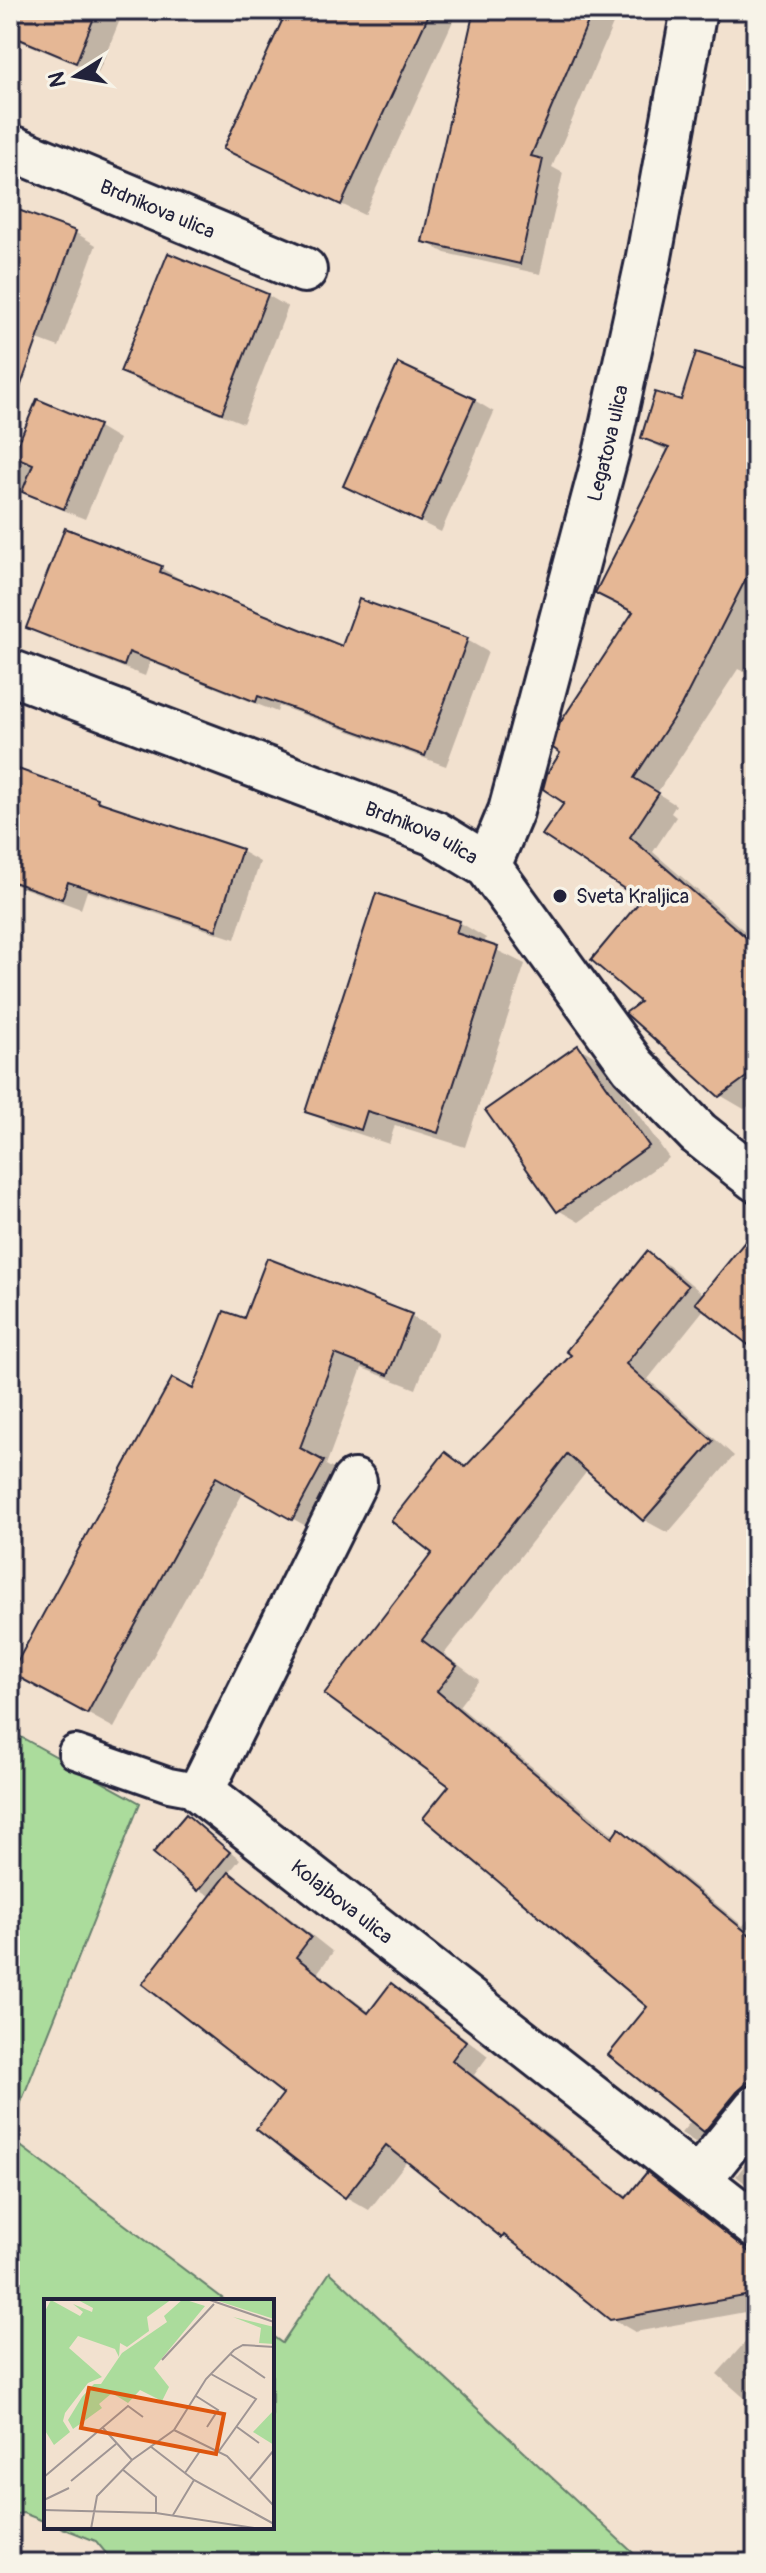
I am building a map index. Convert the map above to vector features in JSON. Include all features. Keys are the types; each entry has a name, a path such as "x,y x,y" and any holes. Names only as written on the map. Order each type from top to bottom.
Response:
{"street":[{"name":"Legatova ulica","path":"488,866 511,811 607,450 648,262 694,10"},
{"name":"Brdnikova ulica","path":"10,147 304,270"},
{"name":"Brdnikova ulica","path":"10,672 434,833 488,866 633,1066 698,1133 756,1179"},
{"path":"201,1791 354,1482"},
{"name":"Kolajbova ulica","path":"201,1791 756,2226"},
{"path":"698,2180 756,2108"}],"lane":[{"path":"75,1752 169,1785 201,1791"}],"green space":[{"path":"10,1731 140,1803 10,2130"},
{"path":"10,2138 223,2299 44,2299 44,2521 23,2513 10,2515"},
{"path":"330,2272 644,2563 114,2563 96,2541 65,2529 274,2529 274,2337 282,2343"}],"building":[{"path":"10,10 97,10 76,63 10,35"},
{"path":"287,10 431,10 341,205 223,149"},
{"path":"474,10 593,10 531,156 543,159 520,264 422,242"},
{"path":"10,207 76,231 16,399 10,398"},
{"path":"168,253 268,294 222,413 120,372"},
{"path":"696,352 756,371 756,559 681,706 634,778 659,793 630,837 756,946 756,1070 719,1097 625,1013 640,1002 591,960 641,900 542,835 564,803 543,789 547,774 560,753 553,748 560,723 633,612 595,593 669,448 641,438 655,392 681,400"},
{"path":"398,363 475,399 420,522 343,486"},
{"path":"37,399 99,425 64,509 22,492 33,464 13,456"},
{"path":"65,528 162,566 160,572 342,646 359,599 468,638 425,756 258,696 256,702 129,652 124,666 26,628"},
{"path":"10,766 98,798 97,801 242,849 216,930 68,882 62,899 10,881"},
{"path":"376,893 460,921 456,933 498,947 438,1133 367,1111 361,1130 305,1112"},
{"path":"578,1045 649,1146 557,1212 485,1110"},
{"path":"756,1228 756,1351 695,1303"},
{"path":"647,1251 688,1286 626,1364 713,1441 643,1521 567,1454 422,1640 457,1666 437,1691 612,1838 619,1828 756,1940 756,2075 737,2092 704,2132 608,2055 647,2007 423,1818 449,1786 324,1694 432,1553 391,1521 445,1452 465,1467 571,1355 566,1351"},
{"path":"267,1258 412,1314 388,1375 335,1354 300,1448 324,1461 292,1520 216,1477 87,1714 11,1673 172,1378 193,1389 224,1311 244,1318"},
{"path":"186,1814 230,1852 198,1891 153,1853"},
{"path":"229,1872 311,1937 296,1957 368,2013 391,1983 466,2041 452,2060 626,2198 647,2172 743,2247 756,2258 756,2294 610,2320 386,2145 345,2198 256,2129 283,2094 142,1984"}],"place":[{"name":"Sveta Kraljica","path":"560,896"}]}
